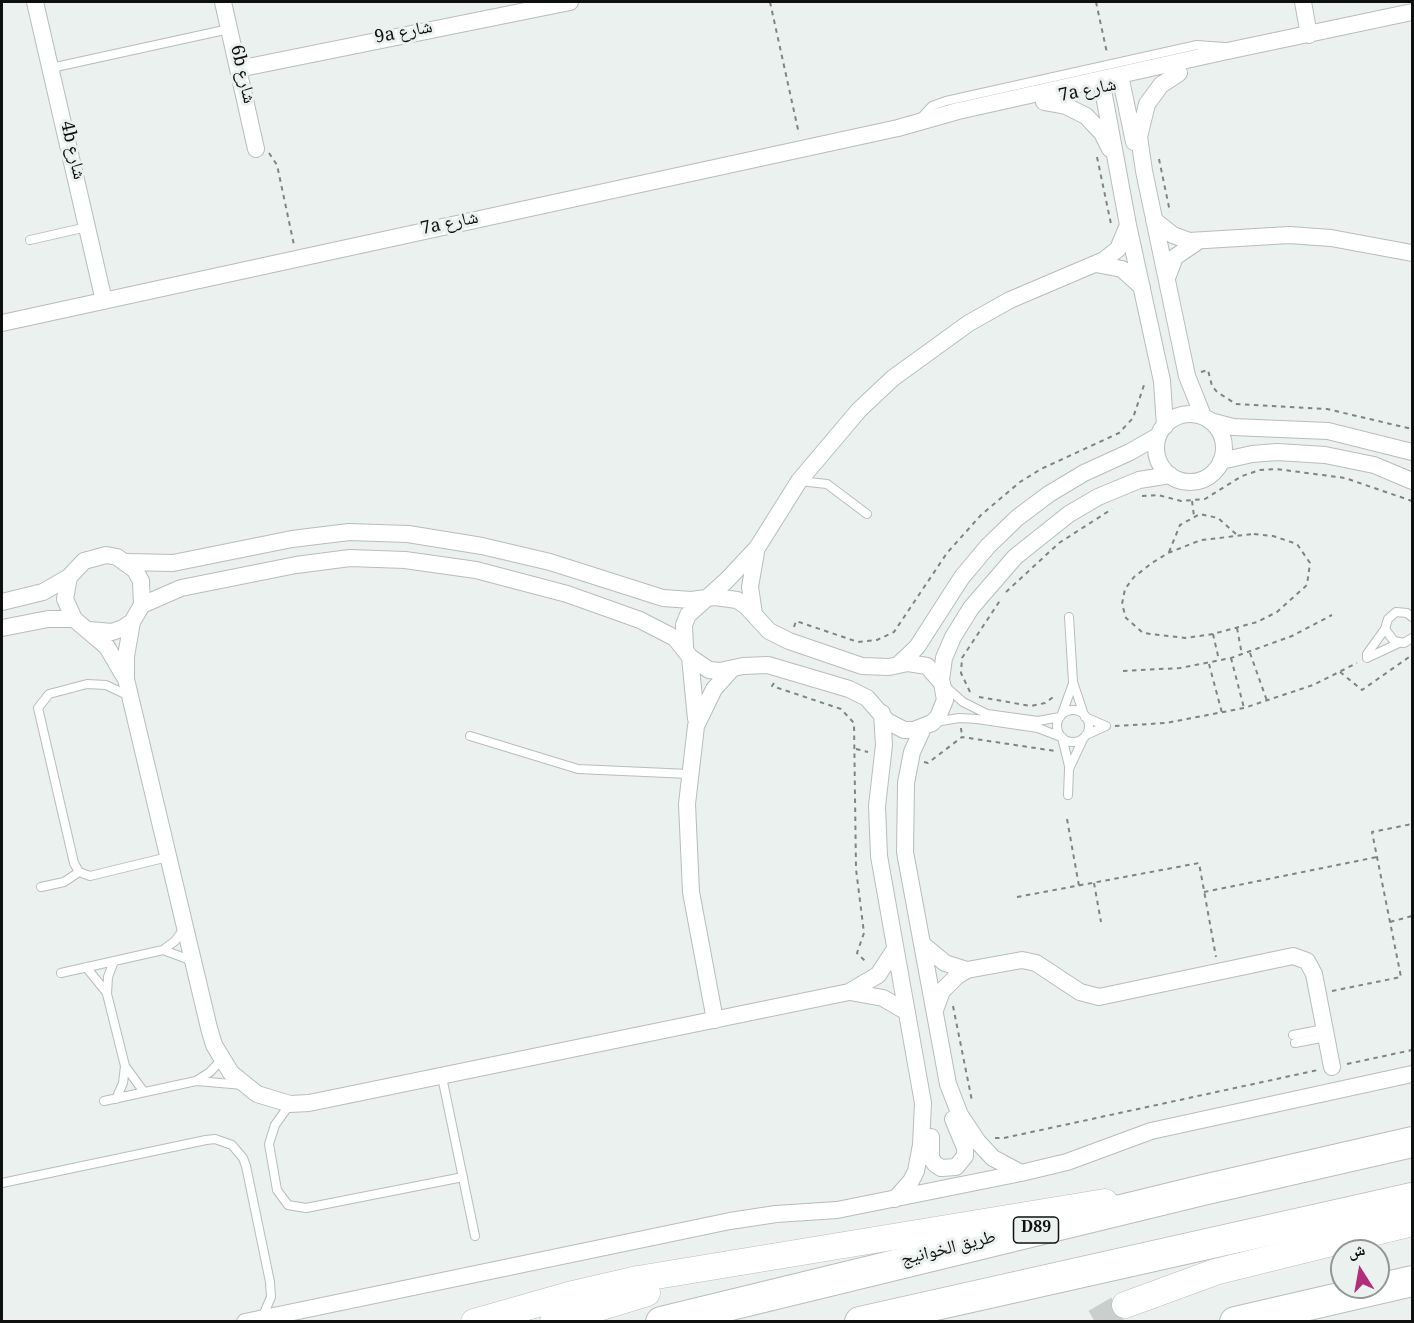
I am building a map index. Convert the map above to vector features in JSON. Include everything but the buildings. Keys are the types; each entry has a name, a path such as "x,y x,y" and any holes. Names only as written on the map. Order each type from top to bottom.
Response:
{"highway":[{"name":"طريق الخوانيج","path":"661,1322 1203,1190 1413,1142"},
{"path":"860,1322 1413,1198"},
{"path":"1235,1322 1413,1281"}],"main road":[{"path":"474,1322 568,1295 638,1279 1025,1214 1203,1190"},
{"path":"1125,1305 1215,1272 1413,1223"},
{"path":"553,1322 778,1257"}],"street":[{"name":"4b شارع","path":"35,2 104,301"},
{"name":"6b شارع","path":"223,2 256,149"},
{"name":"9a شارع","path":"238,69 528,6 570,2"},
{"path":"1303,2 1314,34"},
{"path":"1311,2 1314,34"},
{"name":"7a شارع","path":"898,128 1237,49 1413,12"},
{"name":"7a شارع","path":"2,323 802,148 1044,102 1111,79 1179,73 1274,43"},
{"path":"882,713 883,755 877,831 895,949 930,1119 931,1158 941,1168 949,1169 962,1162 965,1148 953,1119 905,852 903,806 909,760 928,725 943,709 945,692 942,681 948,647 971,608 992,581 1024,549 1069,514 1098,497 1139,480 1170,476 1179,480 1199,481 1208,477 1221,461 1224,443 1217,427 1207,418 1189,386 1139,138 1143,114 1161,85 1179,73"},
{"path":"1111,79 1144,171"},
{"path":"1111,79 1118,173 1164,392 1158,458 1170,476"},
{"path":"1044,102 1077,110 1095,124 1108,143 1118,173"},
{"path":"1154,220 1173,235 1197,242 1247,236 1289,236 1342,240 1413,253"},
{"path":"696,726 688,652 683,637 688,615 727,580 757,548 798,481 859,410 930,349 1010,300 1096,264 1118,249 1128,225"},
{"path":"1167,281 1175,257 1197,242"},
{"path":"1096,264 1122,269 1142,287"},
{"path":"898,665 917,647 962,576 1017,518 1049,494 1084,473 1130,452 1182,415 1207,418 1233,427 1328,431 1413,452"},
{"path":"1221,461 1260,453 1317,454 1374,465 1413,481"},
{"path":"2,602 43,592 69,577 84,561 95,556 106,555 127,562 173,563 321,535 388,533 436,538 516,553 663,598 726,597 737,600 769,631 789,641 862,666 908,663 927,666 942,681"},
{"path":"754,614 751,574 757,548"},
{"path":"142,605 181,588 296,565 350,558 405,560 476,570 567,594 652,626 675,638 709,670 732,669 755,664 780,667 858,693 888,721 904,730 928,725"},
{"path":"127,562 141,581 142,605 132,622 126,656 126,679 214,1045 221,1060 243,1085 273,1101 290,1104 309,1103 849,992 878,975 895,949"},
{"path":"69,577 66,599 74,619 89,630 114,657 126,679"},
{"path":"2,628 48,619 74,619"},
{"path":"89,630 112,632 132,622"},
{"path":"715,1020 691,892 687,833 689,774 696,726 706,701 732,669"},
{"path":"922,944 945,963 967,970"},
{"path":"935,1010 948,983 967,970 1029,960 1080,992 1099,997 1285,957 1300,957 1311,967 1332,1067"},
{"path":"849,992 883,998 907,1012"},
{"path":"254,1320 730,1221 776,1214 837,1210 1021,1173 1077,1159 1151,1131 1413,1074"},
{"path":"948,1084 960,1115 978,1142 1002,1164 1021,1173"},
{"path":"895,1199 911,1181 919,1159 923,1117 922,1089"}],"lane":[{"path":"51,68 229,29"},
{"path":"30,240 87,227"},
{"path":"798,481 827,484 867,514"},
{"path":"1367,658 1367,654 1385,629 1391,614 1413,605"},
{"path":"1402,611 1413,617"},
{"path":"1068,795 1070,770 1089,728 1072,686 1069,617"},
{"path":"1385,629 1390,638 1405,644"},
{"path":"1367,658 1405,644 1413,638"},
{"path":"942,681 970,707 1046,730 1073,742 1106,726"},
{"path":"130,698 114,687 87,684 49,694 38,708 74,863 79,872 90,876 168,857"},
{"path":"1070,770 1057,727 1072,686"},
{"path":"928,725 959,718 1038,721 1071,710 1106,726"},
{"path":"470,736 578,769 689,774"},
{"path":"40,887 64,882 79,872"},
{"path":"61,973 163,950 185,928"},
{"path":"163,950 193,961"},
{"path":"114,961 108,977 107,994 125,1066 123,1083 116,1099"},
{"path":"87,967 107,994"},
{"path":"1294,1039 1325,1033"},
{"path":"196,1081 210,1072 221,1060"},
{"path":"125,1066 144,1092"},
{"path":"442,1077 475,1236"},
{"path":"104,1101 196,1081 243,1085"},
{"path":"290,1104 275,1125 269,1144 277,1190 288,1205 306,1208 463,1177"},
{"path":"2,1183 206,1140 232,1144 246,1166 270,1282 271,1297 254,1320"}],"path":[{"path":"770,2 802,148"},
{"path":"1096,2 1111,79"},
{"path":"256,149 267,151 275,159 297,259"},
{"path":"1095,150 1111,227"},
{"path":"1157,154 1172,216"},
{"path":"1140,496 1158,495 1192,501 1213,496 1251,473 1276,470 1345,478 1413,501"},
{"path":"1192,501 1194,516"},
{"path":"1072,686 1045,703 1031,706 968,695 970,691 961,673 962,658 986,619 1019,578 1059,543 1115,507"},
{"path":"1168,553 1180,525 1194,516 1206,514 1218,518 1237,535"},
{"path":"1237,535 1273,536 1290,541 1303,549 1311,570 1307,585 1286,605 1257,622 1213,634 1185,638 1157,636 1137,629 1126,618 1123,596 1129,582 1168,553 1201,540 1237,535"},
{"path":"1123,671 1171,669 1220,661 1292,636 1332,615"},
{"path":"1236,628 1242,655"},
{"path":"1213,634 1220,661"},
{"path":"1250,652 1267,701"},
{"path":"1340,672 1362,690 1413,655"},
{"path":"1231,658 1244,708"},
{"path":"1106,726 1166,723 1244,708 1340,672 1367,658"},
{"path":"1209,663 1222,713"},
{"path":"959,718 962,737"},
{"path":"909,760 928,763 962,737 1066,753"},
{"path":"856,749 883,755"},
{"path":"1067,819 1079,885"},
{"path":"1318,994 1401,977 1372,832 1413,824"},
{"path":"1204,892 1377,857"},
{"path":"1017,897 1199,863 1219,971"},
{"path":"1094,883 1101,922"},
{"path":"1390,922 1413,916"},
{"path":"948,983 973,1108"},
{"path":"987,1135 1004,1138 1413,1050"}],"tunnel":[{"path":"1095,1322 1125,1305"}]}
